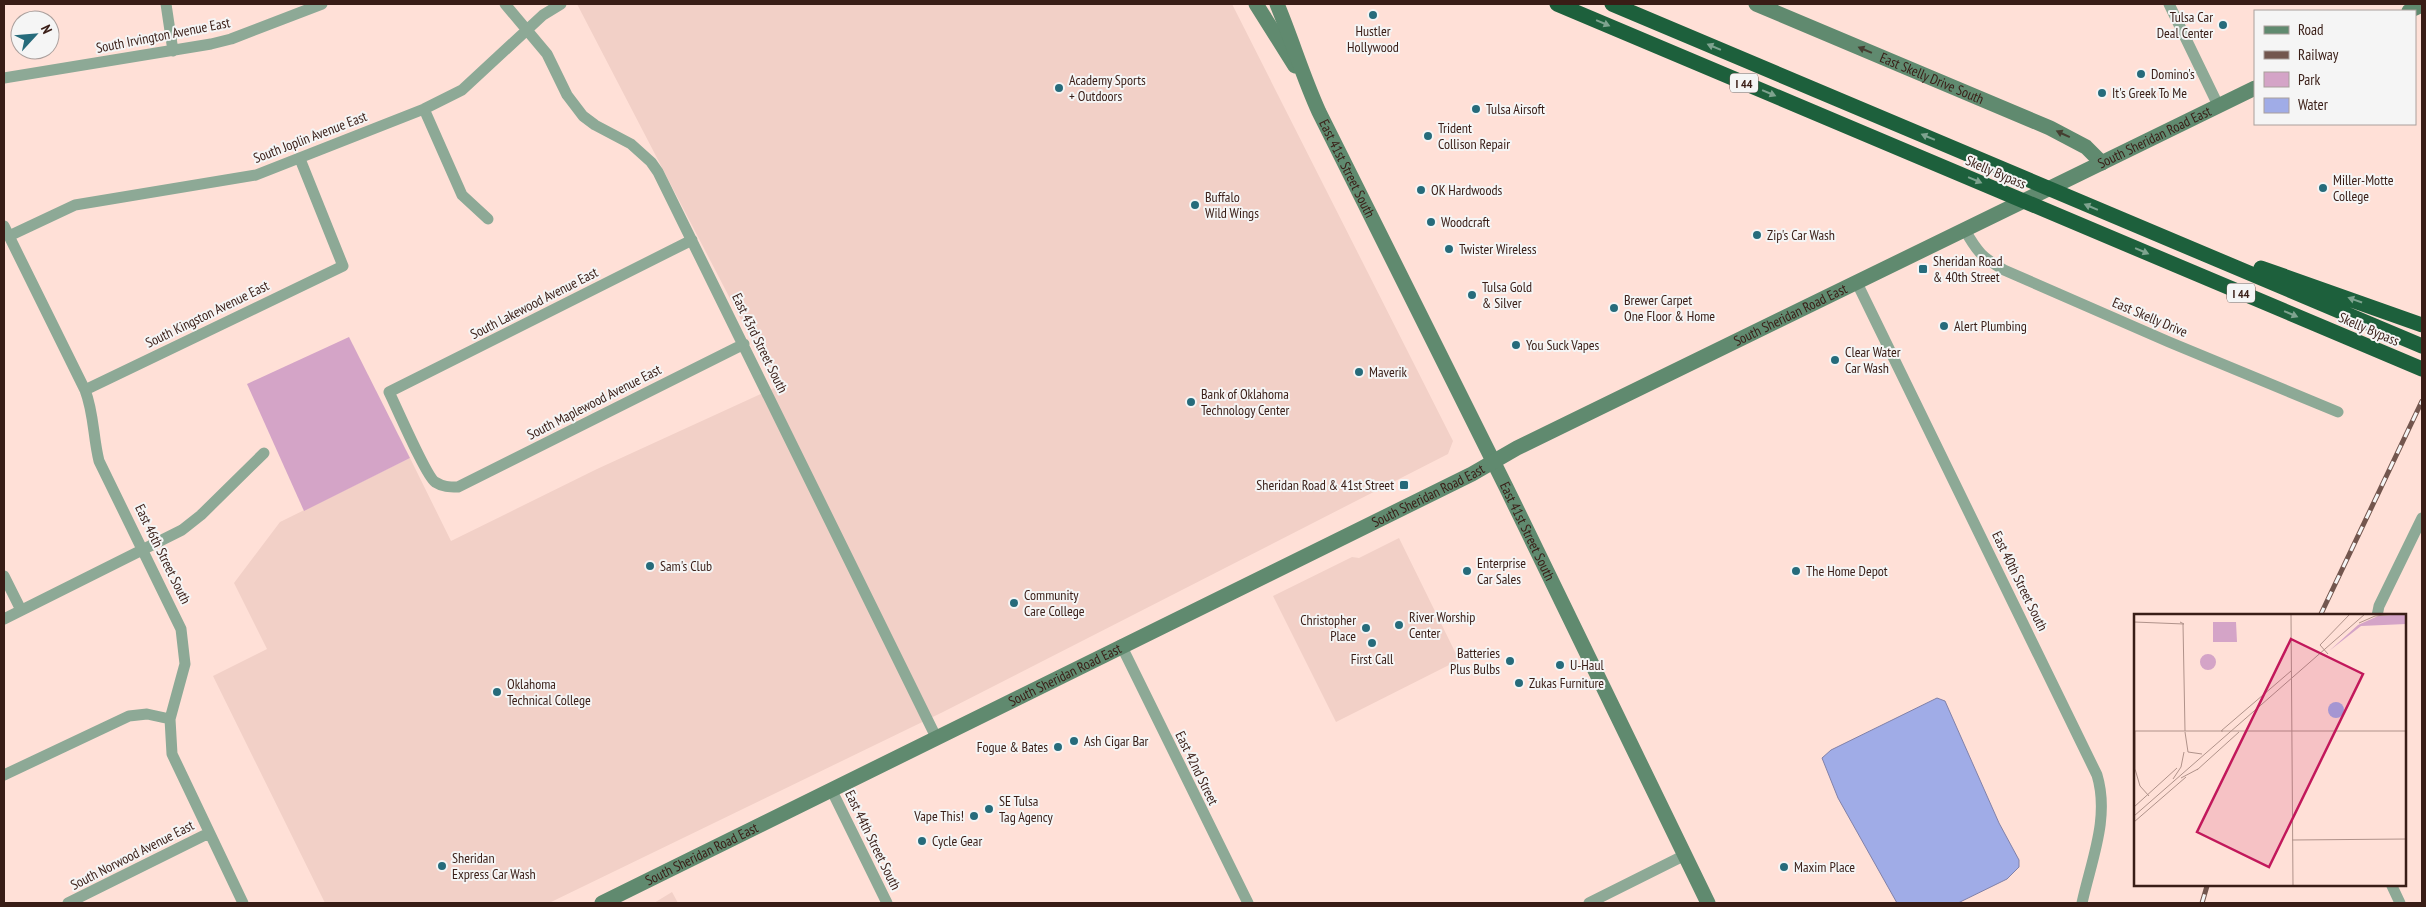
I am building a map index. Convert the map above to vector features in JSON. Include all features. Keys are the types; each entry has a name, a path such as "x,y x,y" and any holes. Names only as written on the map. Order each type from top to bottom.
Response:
{"highway":[{"name":"Skelly Bypass","path":"1557,4 2422,369"},
{"name":"Skelly Bypass","path":"1612,4 2422,346"},
{"path":"2136,226 2402,316 2422,325"}],"main road":[{"name":"East 41st Street South","path":"1256,4 1274,36 1304,80 1708,903"},
{"name":"East 41st Street South","path":"1276,4 1288,30 1304,80"},
{"name":"East Skelly Drive South","path":"1756,4 2050,128 2076,140 2102,163"},
{"name":"South Sheridan Road East","path":"602,903 1493,462 2254,88"}],"street":[{"path":"166,4 173,51"},
{"name":"South Irvington Avenue East","path":"4,78 173,51 231,39 322,4"},
{"name":"East 43rd Street South","path":"505,4 547,54 567,95 583,116 595,125 631,144 651,162 744,344 936,737"},
{"name":"South Joplin Avenue East","path":"6,231 75,206 256,175 424,109 462,90 543,15 561,4"},
{"path":"2169,4 2218,105"},
{"path":"424,109 462,195 488,219"},
{"name":"South Kingston Avenue East","path":"85,390 343,266 300,159"},
{"name":"East Skelly Drive","path":"1965,230 1974,246 1984,258 2004,270 2169,342 2338,412"},
{"name":"East 46th Street South","path":"6,231 85,390 92,411 94,437 100,461 177,616 185,647 183,677 170,719 172,754 243,903"},
{"name":"South Lakewood Avenue East","path":"458,487 444,487 433,481 389,392 692,240"},
{"name":"East 40th Street South","path":"1858,283 2097,775 2102,807 2100,829 2082,903"},
{"name":"South Maplewood Avenue East","path":"458,487 744,344"},
{"path":"4,619 144,550 190,525 264,453"},
{"path":"2377,614 2379,606 2422,518"},
{"path":"4,576 21,610"},
{"name":"East 42nd Street","path":"1121,646 1248,903"},
{"path":"4,775 129,716 147,714 170,719"},
{"name":"East 44th Street South","path":"832,789 887,903"},
{"name":"South Norwood Avenue East","path":"68,903 209,833"},
{"path":"1589,903 1685,855"},
{"path":"2392,887 2400,903"}],"shaded area":[{"path":"577,4 1232,4 1453,441 1448,454 943,712 549,903 325,903 213,676 267,649 234,583 280,522 410,458 451,541 597,469 776,387"},
{"name":"Christopher Place","path":"1399,538 1459,660 1336,722 1273,596 1352,557 1359,558"},
{"path":"672,892 678,903 654,903"}],"green space":[{"path":"349,337 410,458 304,511 247,384"}],"water":[{"path":"1937,698 1945,701 1999,823 2019,860 2019,867 2007,879 1958,903 1897,903 1838,798 1822,758 1831,750"}],"railway":[{"path":"2321,614 2422,401"},
{"path":"2202,903 2207,887"}],"place":[{"name":"Hustler Hollywood","path":"1373,15"},
{"name":"Tulsa Car Deal Center","path":"2223,25"},
{"name":"Domino's","path":"2141,74"},
{"name":"Academy Sports + Outdoors","path":"1059,88"},
{"name":"It's Greek To Me","path":"2102,93"},
{"name":"Tulsa Airsoft","path":"1476,109"},
{"name":"Trident Collison Repair","path":"1428,136"},
{"name":"Miller-Motte College","path":"2323,188"},
{"name":"OK Hardwoods","path":"1421,190"},
{"name":"Buffalo Wild Wings","path":"1195,205"},
{"name":"Woodcraft","path":"1431,222"},
{"name":"Zip's Car Wash","path":"1757,235"},
{"name":"Twister Wireless","path":"1449,249"},
{"name":"Sheridan Road & 40th Street","path":"1923,269"},
{"name":"Tulsa Gold & Silver","path":"1472,295"},
{"name":"Brewer Carpet One Floor & Home","path":"1614,308"},
{"name":"Alert Plumbing","path":"1944,326"},
{"name":"You Suck Vapes","path":"1516,345"},
{"name":"Clear Water Car Wash","path":"1835,360"},
{"name":"Maverik","path":"1359,372"},
{"name":"Bank of Oklahoma Technology Center","path":"1191,402"},
{"name":"Sheridan Road & 41st Street","path":"1404,485"},
{"name":"Sam's Club","path":"650,566"},
{"name":"Enterprise Car Sales","path":"1467,571"},
{"name":"The Home Depot","path":"1796,571"},
{"name":"Community Care College","path":"1014,603"},
{"name":"River Worship Center","path":"1399,625"},
{"name":"Christopher Place","path":"1366,628"},
{"name":"First Call","path":"1372,643"},
{"name":"Batteries Plus Bulbs","path":"1510,661"},
{"name":"U-Haul","path":"1560,665"},
{"name":"Zukas Furniture","path":"1519,683"},
{"name":"Oklahoma Technical College","path":"497,692"},
{"name":"Ash Cigar Bar","path":"1074,741"},
{"name":"Fogue & Bates","path":"1058,747"},
{"name":"SE Tulsa Tag Agency","path":"989,809"},
{"name":"Vape This!","path":"974,816"},
{"name":"Cycle Gear","path":"922,841"},
{"name":"Sheridan Express Car Wash","path":"442,866"},
{"name":"Maxim Place","path":"1784,867"}]}
